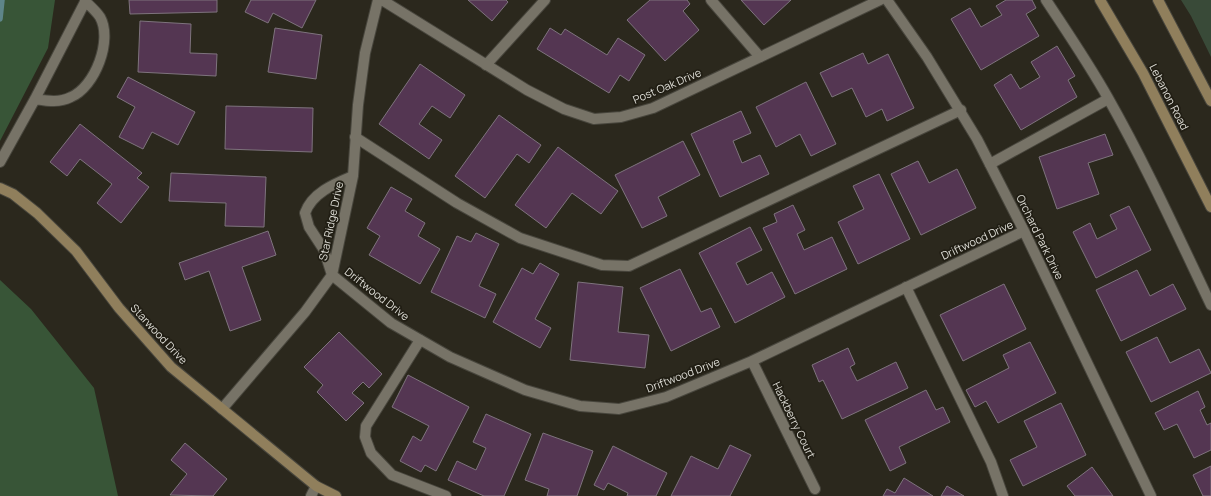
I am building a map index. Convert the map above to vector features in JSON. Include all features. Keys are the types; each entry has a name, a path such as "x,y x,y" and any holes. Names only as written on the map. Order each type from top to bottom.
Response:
{"street":[{"path":"0,162 35,99 86,0 100,17 105,35 105,46 96,69 86,86 72,97 52,102 35,99"},
{"name":"Star Ridge Drive","path":"222,410 305,312 332,275 353,176 355,137 365,53 378,0"},
{"name":"Post Oak Drive","path":"382,0 527,90 564,109 594,119 621,117 652,108 880,0"},
{"path":"486,65 545,0"},
{"path":"711,0 760,57"},
{"name":"Orchard Park Drive","path":"887,0 927,57 961,110 990,164 1024,231 1151,496"},
{"path":"1046,0 1108,99 1148,173 1211,306"},
{"name":"Lebanon Road","path":"1100,0 1143,73 1211,207"},
{"path":"1158,0 1211,101"},
{"path":"990,164 1108,99"},
{"path":"355,137 457,203 520,238 602,265 629,266 961,110"},
{"path":"332,275 324,250 309,226 305,213 316,196 337,183 353,176"},
{"name":"Starwood Drive","path":"0,188 13,194 37,213 76,251 119,308 171,367 316,486 336,496"},
{"name":"Driftwood Drive","path":"332,275 391,323 450,357 525,390 580,406 619,409 666,397 752,361 1024,231"},
{"path":"906,287 991,462 1003,496"},
{"path":"420,340 366,426 365,437 370,452 392,475 446,496"},
{"name":"Hackberry Court","path":"752,361 815,489"},
{"path":"311,496 316,486"}],"green space":[{"path":"0,0 55,0 48,48 0,141"},
{"path":"1181,0 1211,0 1211,57 1191,16"},
{"path":"0,280 31,309 94,388 118,496 0,496"}],"building":[{"path":"129,0 217,0 217,12 130,14"},
{"path":"251,0 316,0 302,28 273,13 268,23 245,12"},
{"path":"468,0 506,0 508,2 492,21"},
{"path":"650,0 687,0 690,4 683,11 699,30 665,61 627,20"},
{"path":"741,0 791,0 764,25"},
{"path":"1006,0 1032,0 1036,8 1026,14 1039,36 981,70 951,19 970,8 981,27 1002,15 996,6"},
{"path":"140,21 191,24 190,53 217,54 216,76 138,72"},
{"path":"275,28 322,35 316,79 268,72"},
{"path":"550,28 561,35 565,29 607,55 618,38 645,55 629,81 620,75 609,93 537,49"},
{"path":"1057,46 1075,76 1068,80 1077,97 1021,130 994,85 1011,74 1020,89 1040,77 1031,62"},
{"path":"863,53 868,64 888,54 914,108 887,121 882,109 866,117 852,88 832,97 820,73"},
{"path":"420,64 465,95 450,118 432,106 419,124 442,140 429,159 379,124"},
{"path":"128,77 195,112 178,145 152,132 143,149 119,137 135,107 117,97"},
{"path":"806,82 836,144 811,156 800,134 776,147 756,107"},
{"path":"226,106 313,108 312,152 225,149"},
{"path":"741,111 751,133 733,141 742,163 760,155 769,174 720,197 691,134"},
{"path":"499,115 541,145 529,163 517,154 485,198 455,176"},
{"path":"80,124 142,173 137,178 149,187 121,223 97,203 112,184 80,159 67,176 50,162"},
{"path":"1105,134 1113,155 1088,163 1099,194 1057,209 1039,157"},
{"path":"683,141 700,175 658,197 667,216 642,228 615,175"},
{"path":"558,147 618,191 601,214 572,193 546,228 515,205"},
{"path":"918,161 929,183 957,169 976,208 921,235 891,174"},
{"path":"171,173 266,177 264,227 225,226 226,203 169,201"},
{"path":"879,174 910,239 858,264 838,222 864,209 853,186"},
{"path":"391,187 412,199 405,211 425,223 418,236 440,249 420,284 369,255 380,236 367,228"},
{"path":"793,205 805,230 797,234 804,250 832,237 847,269 795,294 763,228 777,222 774,214"},
{"path":"1129,206 1151,250 1096,278 1073,232 1090,223 1097,239 1117,229 1110,215"},
{"path":"750,227 762,250 736,263 747,285 772,272 785,297 735,323 699,253"},
{"path":"268,231 276,255 242,267 261,320 230,331 209,271 185,280 179,263"},
{"path":"476,233 499,244 479,286 496,294 485,318 431,292 457,236 471,242"},
{"path":"540,263 559,274 535,319 551,328 540,348 493,322 522,268 533,274"},
{"path":"680,269 701,312 711,308 720,327 671,351 640,288"},
{"path":"1137,270 1150,296 1173,284 1186,309 1121,341 1096,290"},
{"path":"578,282 623,287 618,332 649,335 645,368 570,360"},
{"path":"1004,284 1026,329 963,361 940,315"},
{"path":"339,332 382,374 369,388 363,382 352,393 364,403 346,421 317,392 323,385 304,367"},
{"path":"1157,337 1170,363 1199,349 1211,373 1151,402 1126,352"},
{"path":"1030,342 1056,393 998,423 986,401 975,407 966,390 1009,368 1003,355"},
{"path":"848,348 855,364 850,367 857,381 896,362 908,388 842,419 823,380 819,382 812,365"},
{"path":"408,375 469,407 436,471 425,465 421,472 400,461 413,436 421,441 429,426 392,407"},
{"path":"926,390 936,410 943,407 950,422 899,447 906,463 890,471 865,420"},
{"path":"1198,391 1205,407 1200,410 1207,425 1211,423 1211,450 1194,458 1177,424 1164,430 1155,413"},
{"path":"1061,403 1086,455 1023,486 1010,460 1037,447 1024,421"},
{"path":"486,414 531,434 504,496 484,496 448,480 457,461 476,470 486,448 473,442"},
{"path":"543,433 593,451 577,496 547,496 549,489 525,480"},
{"path":"185,443 227,479 213,496 170,495 187,474 171,460"},
{"path":"730,445 751,455 730,496 671,496 691,456 718,469"},
{"path":"613,446 667,473 656,496 627,496 628,493 608,483 604,490 594,485"},
{"path":"1211,466 1211,496 1203,496 1193,475"},
{"path":"1092,467 1113,496 1075,496 1067,486"},
{"path":"904,478 933,496 883,496 887,489 895,493"},
{"path":"947,486 964,496 941,496"}],"waterway":[{"path":"0,19 2,0"}]}
